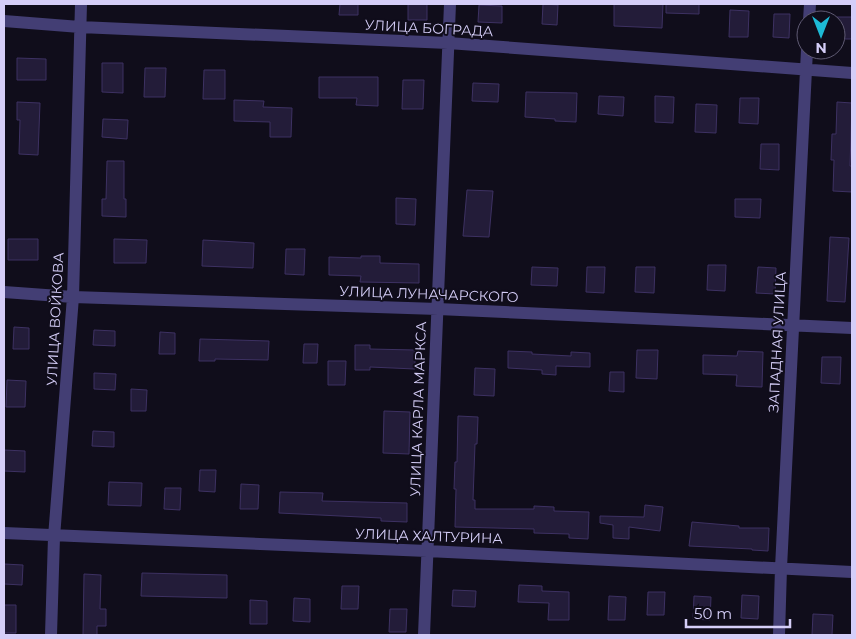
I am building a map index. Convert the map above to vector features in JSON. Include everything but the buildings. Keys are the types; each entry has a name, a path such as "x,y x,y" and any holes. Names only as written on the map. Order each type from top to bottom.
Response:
{"street":[{"name":"УЛИЦА ВОЙКОВА","path":"50,635 54,537 73,297 81,4"},
{"name":"УЛИЦА КАРЛА МАРКСА","path":"424,635 450,4"},
{"name":"УЛИЦА БОГРАДА","path":"4,21 80,27 448,43 852,73"},
{"name":"ЗАПАДНАЯ УЛИЦА","path":"779,635 806,60"},
{"name":"УЛИЦА ЛУНАЧАРСКОГО","path":"4,292 73,297 438,309 852,328"},
{"name":"УЛИЦА ХАЛТУРИНА","path":"4,534 428,551 852,572"}]}
